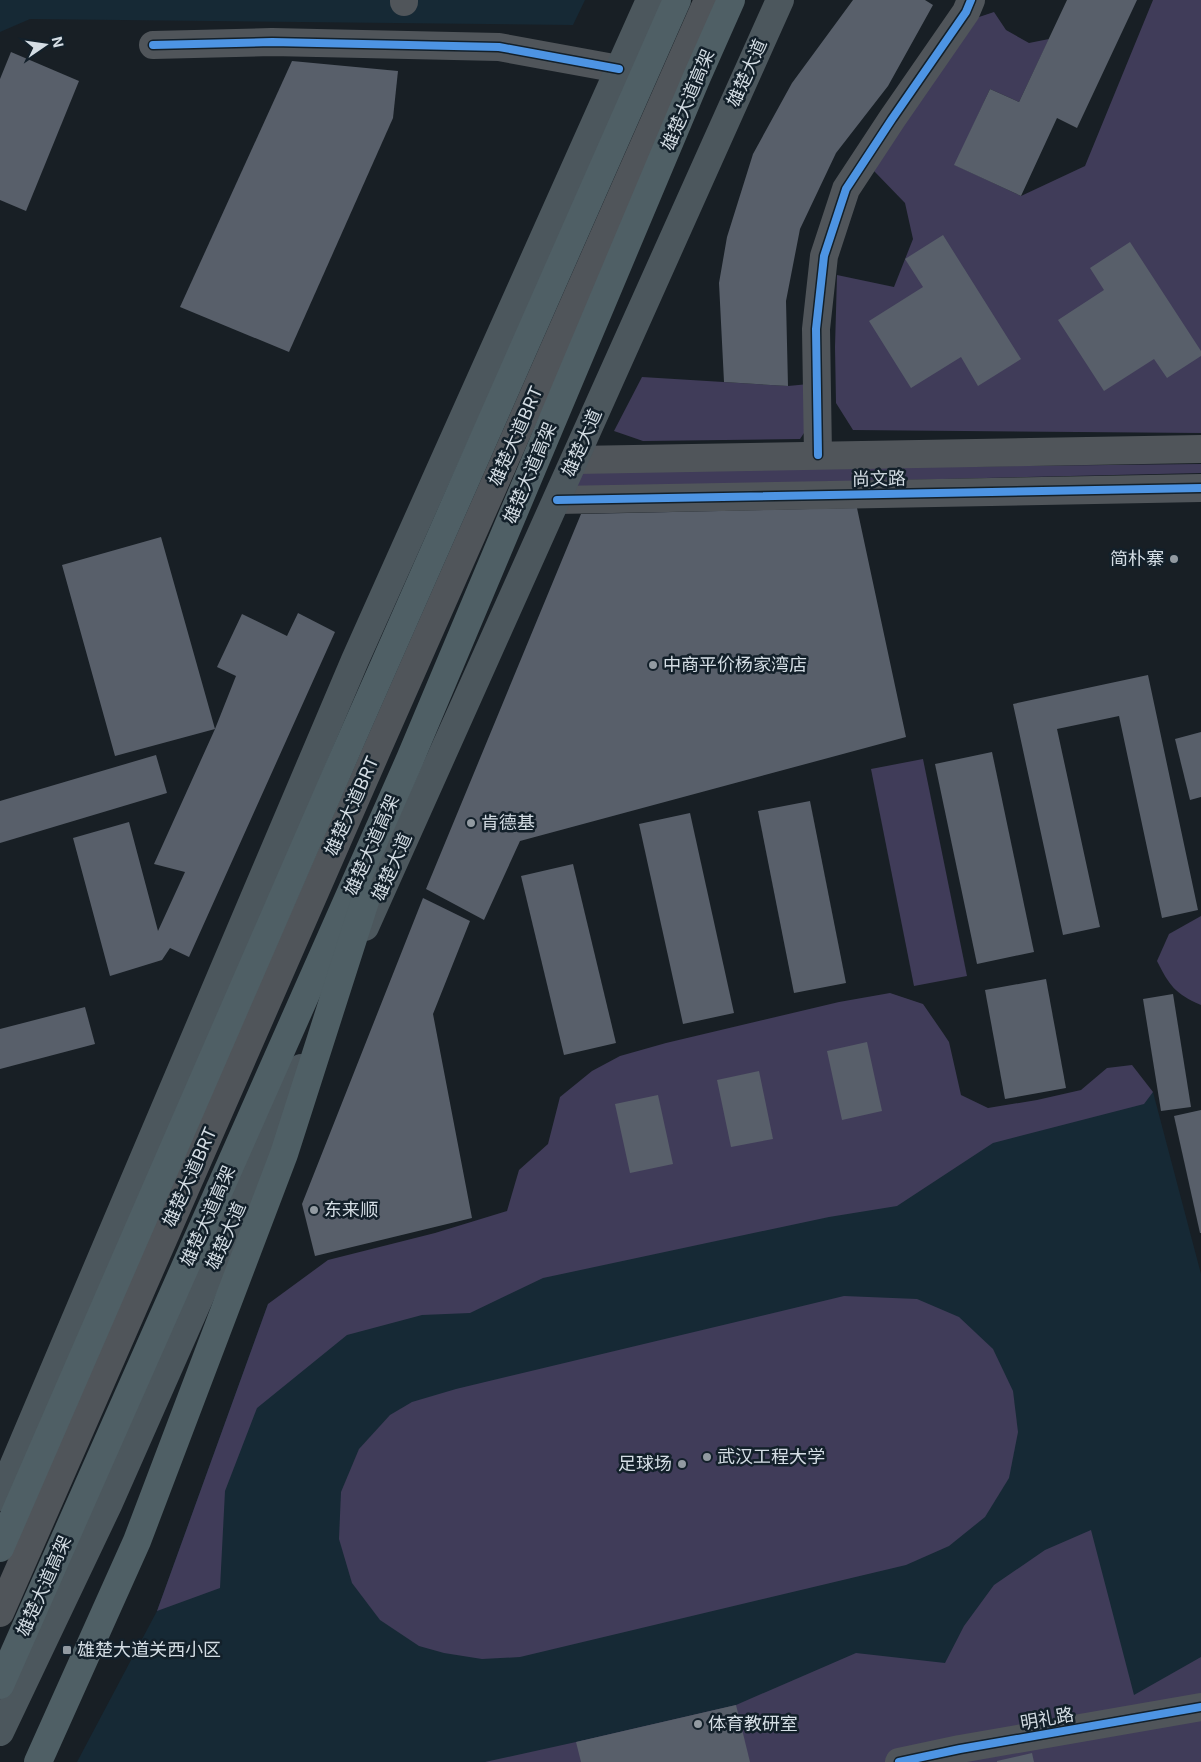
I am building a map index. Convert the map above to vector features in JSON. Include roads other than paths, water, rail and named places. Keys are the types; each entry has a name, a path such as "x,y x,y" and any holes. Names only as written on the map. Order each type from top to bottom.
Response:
{"highway":[{"path":"0,1548 348,748 677,0"},
{"name":"雄楚大道高架","path":"0,1685 410,760 696,79 731,0"},
{"path":"38,1762 137,1542 284,1154 410,760"}],"main road":[{"path":"0,1497 355,660 650,0"},
{"name":"雄楚大道","path":"0,1732 108,1505 248,1187 780,0"}],"street":[{"name":"雄楚大道BRT","path":"0,1613 381,741 708,0"},
{"path":"818,455 816,329 824,256 846,189 892,118 966,12 971,0"},
{"path":"153,45 272,42 499,47 619,69"},
{"path":"575,460 1201,449"},
{"name":"尚文路","path":"557,500 1201,488"},
{"name":"明礼路","path":"899,1762 960,1749 1201,1707"}],"place":[{"name":"简朴寨","path":"1174,559"},
{"name":"中商平价杨家湾店","path":"653,665"},
{"name":"肯德基","path":"471,823"},
{"name":"东来顺","path":"314,1210"},
{"name":"武汉工程大学","path":"707,1457"},
{"name":"足球场","path":"682,1464"},
{"name":"雄楚大道关西小区","path":"67,1650"},
{"name":"体育教研室","path":"698,1724"}]}
